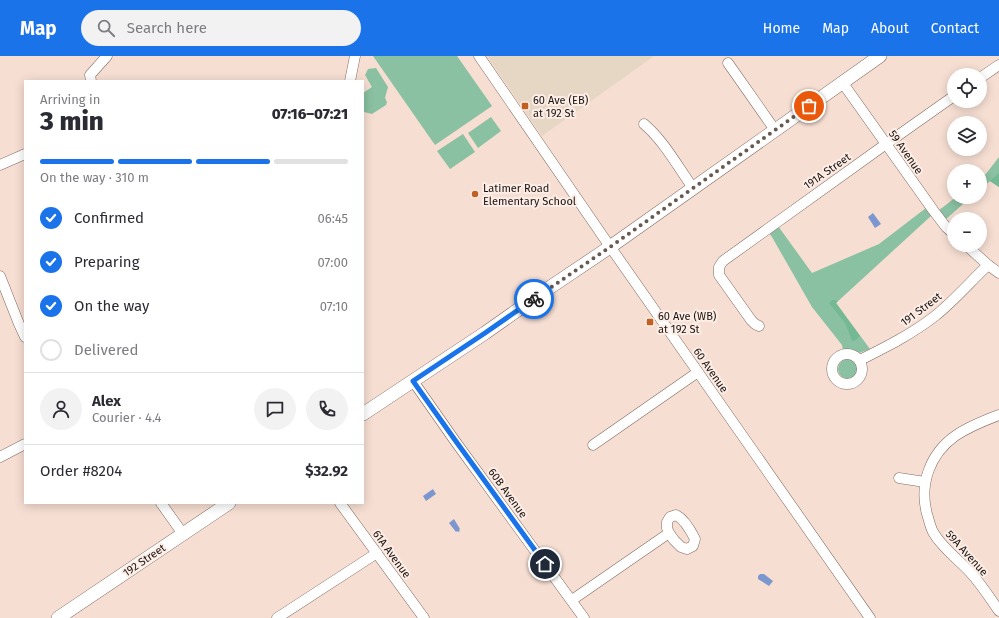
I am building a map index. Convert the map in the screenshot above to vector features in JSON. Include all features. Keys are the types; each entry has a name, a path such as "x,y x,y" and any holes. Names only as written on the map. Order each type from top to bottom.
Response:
{"main road":[{"path":"364,413 485,333 610,247 879,56"},
{"name":"192 Street","path":"58,618 228,504"}],"street":[{"path":"91,80 90,75 107,56"},
{"path":"350,80 355,56"},
{"name":"60 Avenue","path":"479,56 610,247 870,618"},
{"path":"728,63 775,130"},
{"path":"987,74 999,66"},
{"name":"59 Avenue","path":"842,82 932,210 947,228"},
{"name":"191A Street","path":"759,326 755,324 747,314 721,278 719,267 722,261 947,101"},
{"path":"644,124 659,139 693,188"},
{"path":"0,165 24,154"},
{"path":"974,252 999,273"},
{"name":"191 Street","path":"860,360 903,338 936,316 988,265"},
{"path":"0,276 22,322 24,332"},
{"path":"593,445 698,372"},
{"name":"60B Avenue","path":"413,381 584,618"},
{"name":"59A Avenue","path":"999,415 970,427 950,440 934,458 925,482 924,494 924,501 932,531 944,547 969,571 999,612"},
{"path":"0,457 24,445"},
{"path":"900,478 925,482"},
{"path":"162,504 183,534"},
{"name":"61A Avenue","path":"341,504 424,618"},
{"path":"572,600 669,533"},
{"path":"277,618 377,553"}],"shaded area":[{"path":"487,56 654,56 542,136"}],"green space":[{"path":"373,56 457,56 492,106 435,145"},
{"path":"376,68 388,87 385,98 387,102 386,105 372,114 364,112 364,92 372,87 365,75 368,69"},
{"path":"491,117 501,131 478,148 468,133"},
{"path":"463,134 475,152 450,169 437,151"},
{"path":"999,157 999,187 990,181 987,184 987,172"},
{"path":"999,173 999,187 990,181"},
{"path":"947,204 963,204 954,212 947,212 947,218 945,220 938,211"},
{"path":"926,208 931,216 836,303 870,349 859,353 843,351 842,345 812,307 769,233 778,226 812,273 879,244"},
{"path":"832,300 838,301 836,303 860,336 856,340 852,341 845,323 829,303"},
{"path":"848,359 855,362 858,369 855,376 848,379 841,376 838,369 841,362"}],"water":[{"path":"873,213 881,224 875,228 868,217"},
{"path":"433,489 436,494 426,501 423,496"},
{"path":"454,519 460,529 458,532 456,532 449,523"},
{"path":"760,574 764,574 773,581 769,586 758,579"}],"way so far":[{"path":"534,299 809,106"}],"place":[{"name":"60 Ave (EB) at 192 St","path":"525,106"},
{"name":"Latimer Road Elementary School","path":"475,194"},
{"name":"60 Ave (WB) at 192 St","path":"650,322"}],"route":[{"path":"534,299 413,381 545,564"}]}
